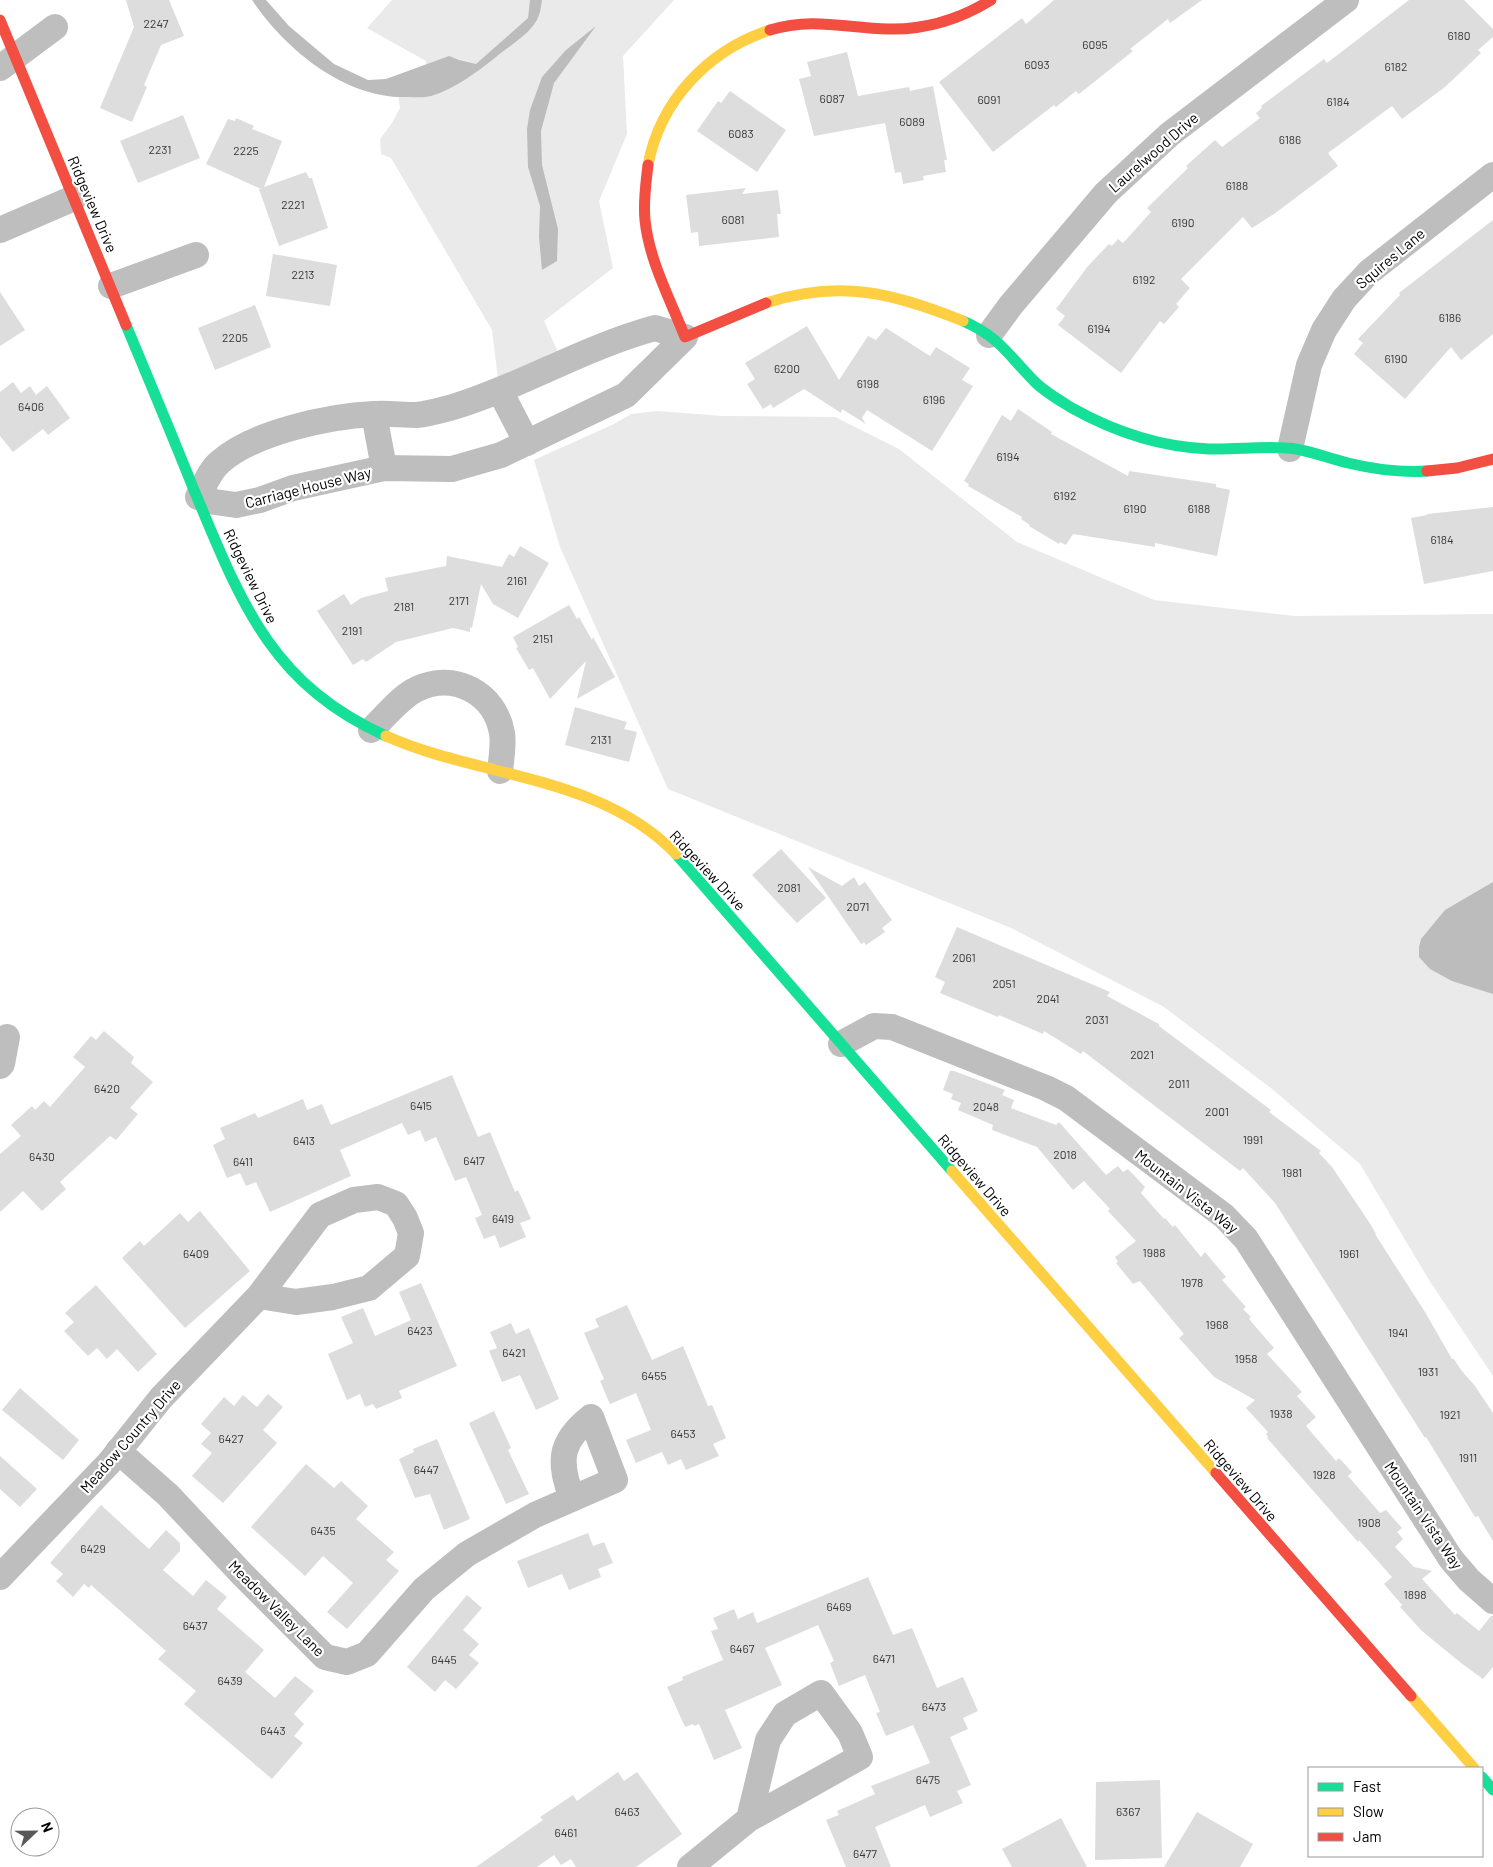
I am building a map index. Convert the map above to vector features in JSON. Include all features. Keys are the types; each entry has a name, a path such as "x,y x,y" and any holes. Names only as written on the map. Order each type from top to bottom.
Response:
{"street":[{"path":"686,337 654,256 645,220 644,184 650,151 662,121 678,94 701,68 729,47 760,33 794,24 829,23 896,30 927,26 958,17 991,0"},
{"name":"Laurelwood Drive","path":"990,335 1011,305 1106,193 1170,134 1346,0"},
{"name":"Ridgeview Drive","path":"0,20 7,62 74,198 234,580 250,614 282,660 300,679 341,712 371,730 423,749 584,795 630,817 674,852 1473,1767"},
{"path":"7,62 55,27"},
{"name":"Squires Lane","path":"1290,449 1309,365 1324,330 1344,299 1369,272 1493,175"},
{"path":"0,230 74,198"},
{"path":"110,286 196,255"},
{"name":"Carriage House Way","path":"198,497 214,502 236,505 260,500 293,488 384,468 452,469 501,455 626,395 686,337 770,301 809,292 848,290 890,295 926,305 990,335 1038,384 1074,409 1117,429 1163,442 1208,448 1290,449 1391,472 1430,472 1468,467 1493,459"},
{"path":"198,497 219,463 236,450 287,429 374,414 418,415 451,407 500,391 630,335 655,328 686,337"},
{"path":"500,391 527,442"},
{"name":"Carriage House Way","path":"374,414 384,468"},
{"path":"371,730 416,689 434,683 460,685 472,689 486,700 497,714 503,735 500,772"},
{"name":"Mountain Vista Way","path":"841,1044 874,1026 892,1027 1046,1088 1066,1098 1224,1216 1246,1239 1451,1559 1469,1580 1493,1601"},
{"path":"0,1066 7,1037"},
{"name":"Meadow Country Drive","path":"0,1577 118,1451 161,1398 259,1296 320,1215 354,1200 378,1198 396,1204 405,1218 411,1233 407,1256 369,1288 333,1297 296,1302 259,1296"},
{"name":"Meadow Valley Lane","path":"118,1451 168,1495 242,1574 325,1658 347,1662 367,1654 424,1588 467,1554 535,1515 572,1499"},
{"path":"690,1867 750,1818 860,1757 850,1733 821,1693 785,1714 768,1740 750,1818"},
{"path":"1483,1778 1493,1790"}],"shaded area":[{"path":"252,0 266,0 289,26 334,64 368,80 386,79 449,56 476,64 528,18 530,0 542,0 540,13 536,21 520,38 457,85 431,96 419,97 385,95 362,90 319,68 282,37"},
{"path":"392,0 674,0 623,56 627,134 599,201 613,268 544,321 558,352 498,379 492,330 391,158 381,154 380,139 400,108 395,76 426,65 426,61 367,28"},
{"path":"596,26 554,83 541,131 542,165 558,229 557,261 542,270 539,237 540,206 528,167 527,129 530,110 542,77 566,50"},
{"path":"658,411 722,416 835,417 899,449 1017,542 1154,600 1295,616 1493,614 1493,1376 1429,1280 1360,1164 1272,1089 1164,1007 1011,928 668,789 560,547 534,460 614,424 631,414"},
{"path":"1493,882 1493,994 1452,981 1430,969 1419,957 1419,947 1421,939 1445,910"}],"building":[{"path":"126,0 169,0 184,36 161,45 144,85 147,87 132,122 100,108 134,27"},
{"path":"1054,0 1202,0 1170,23 1168,19 1130,49 1133,51 1079,94 1076,91 1056,107 1054,105 993,152 939,82 1022,18 1026,24"},
{"path":"1409,0 1464,0 1493,29 1493,37 1478,50 1481,53 1445,87 1402,119 1392,106 1328,153 1338,166 1274,214 1252,228 1243,217 1181,279 1190,288 1176,304 1179,307 1164,324 1160,321 1121,373 1058,325 1065,316 1056,309 1088,266 1109,244 1112,246 1118,239 1123,243 1151,212 1147,208 1188,168 1186,166 1215,140 1222,147 1260,118 1256,113 1262,108 1261,106 1324,59 1327,63"},
{"path":"847,52 858,96 909,87 910,91 933,86 947,160 944,160 946,172 923,176 924,180 903,184 901,172 895,173 885,123 814,136 799,79 811,76 807,62"},
{"path":"730,91 786,130 757,172 697,131 718,101 721,103"},
{"path":"183,115 200,158 138,183 120,141"},
{"path":"236,118 254,126 252,129 282,141 264,187 306,172 309,178 312,178 328,228 279,246 259,189 261,189 206,164 228,119 235,121"},
{"path":"746,188 742,194 778,190 781,214 777,214 779,237 699,246 698,232 691,233 686,195"},
{"path":"1493,220 1493,334 1461,360 1451,347 1405,399 1354,354 1363,343 1358,339 1400,295 1399,293"},
{"path":"273,254 337,265 330,306 266,296"},
{"path":"0,292 25,330 0,346"},
{"path":"255,305 271,347 215,370 198,328"},
{"path":"807,326 839,380 868,336 876,340 886,328 930,356 936,347 970,368 962,380 973,386 932,451 867,410 862,418 866,424 842,409 841,413 804,389 773,408 771,404 763,409 747,384 755,379 745,363"},
{"path":"13,382 21,393 30,386 36,395 47,386 70,418 48,435 43,429 13,452 0,436 0,392"},
{"path":"1018,409 1052,432 1051,434 1128,476 1129,471 1216,484 1216,487 1230,490 1217,556 1155,543 1155,547 1073,534 1066,545 1060,542 1059,544 1029,526 1021,519 1022,517 968,486 969,484 964,481 1002,415 1011,421"},
{"path":"1493,507 1493,571 1424,584 1411,518 1427,514"},
{"path":"520,546 549,563 518,618 493,604 481,584 470,632 453,628 396,642 366,662 363,659 353,665 317,611 344,594 351,605 361,598 388,591 385,578 446,566 447,556 502,567 509,554 514,557"},
{"path":"569,605 577,619 579,617 592,640 593,637 615,677 577,699 586,661 550,699 533,668 529,670 516,648 518,647 513,637"},
{"path":"575,707 627,722 624,729 637,732 629,762 565,745"},
{"path":"781,849 826,898 797,923 752,875"},
{"path":"808,867 842,886 854,877 859,886 865,882 892,920 882,928 885,932 866,945 864,942 861,944"},
{"path":"957,927 1110,992 1107,996 1159,1024 1159,1026 1271,1110 1269,1112 1321,1151 1319,1153 1332,1167 1371,1225 1452,1359 1454,1359 1475,1386 1493,1413 1493,1541 1478,1516 1475,1517 1426,1437 1275,1203 1243,1168 1240,1171 1083,1051 1081,1054 1044,1031 1043,1034 940,993 945,982 935,977"},
{"path":"104,1031 134,1057 131,1063 153,1082 130,1108 138,1114 116,1140 110,1136 60,1182 66,1189 42,1211 23,1191 0,1212 0,1154 21,1136 11,1125 32,1106 35,1110 44,1101 50,1107 85,1067 73,1057 91,1036 96,1040"},
{"path":"950,1071 1005,1090 1002,1095 1014,1100 1011,1108 1056,1125 1059,1122 1106,1175 1118,1166 1123,1172 1128,1169 1145,1187 1141,1193 1164,1219 1173,1227 1175,1225 1201,1257 1205,1252 1226,1277 1222,1280 1246,1307 1243,1309 1251,1317 1249,1319 1274,1348 1267,1354 1302,1392 1297,1396 1316,1417 1306,1426 1336,1461 1339,1458 1352,1472 1348,1476 1380,1513 1386,1510 1402,1528 1397,1532 1403,1539 1395,1547 1414,1567 1432,1571 1422,1579 1455,1615 1457,1613 1479,1631 1493,1616 1493,1667 1483,1679 1422,1631 1400,1607 1402,1605 1384,1584 1392,1577 1359,1540 1358,1542 1267,1438 1266,1434 1268,1432 1246,1408 1255,1400 1214,1377 1179,1338 1184,1334 1140,1281 1133,1284 1116,1263 1118,1262 1115,1257 1136,1241 1108,1211 1110,1209 1084,1181 1073,1190 1037,1147 992,1130 993,1125 958,1110 961,1103 951,1099 953,1094 943,1090"},
{"path":"452,1075 478,1137 490,1132 515,1192 518,1190 531,1219 520,1223 526,1237 500,1248 495,1235 484,1239 475,1218 482,1215 466,1177 455,1181 436,1137 425,1142 420,1130 408,1135 402,1123 340,1150 351,1176 270,1212 256,1182 246,1186 240,1173 227,1178 213,1145 225,1139 220,1128 255,1113 258,1118 303,1099 307,1110 322,1104 331,1125"},
{"path":"200,1211 250,1271 185,1328 122,1258 140,1241 144,1246 180,1213 188,1222"},
{"path":"421,1283 457,1366 399,1391 402,1398 376,1409 373,1404 365,1407 360,1394 347,1400 328,1354 353,1343 341,1317 363,1308 375,1336 411,1320 399,1292"},
{"path":"96,1285 157,1354 138,1372 117,1349 107,1359 97,1348 88,1356 64,1331 74,1322 65,1313"},
{"path":"627,1305 652,1360 683,1346 708,1406 712,1405 726,1438 713,1444 719,1456 686,1470 681,1459 668,1465 662,1452 636,1463 626,1440 651,1430 636,1393 610,1404 600,1381 604,1379 584,1333 599,1327 595,1319"},
{"path":"511,1323 516,1334 529,1328 559,1399 536,1410 520,1375 502,1382 489,1351 497,1348 490,1332"},
{"path":"20,1388 79,1440 63,1460 2,1410"},
{"path":"268,1394 283,1407 263,1430 277,1443 223,1503 192,1476 212,1453 201,1444 211,1433 201,1424 224,1397 234,1406 243,1395 257,1407"},
{"path":"494,1411 511,1448 508,1450 529,1494 506,1504 469,1423"},
{"path":"437,1439 470,1519 444,1530 430,1494 415,1498 399,1459 414,1452 413,1449"},
{"path":"0,1456 37,1489 20,1507 0,1489"},
{"path":"306,1464 334,1488 341,1481 368,1506 356,1519 394,1552 386,1560 399,1571 347,1629 327,1612 353,1583 323,1556 305,1576 251,1527"},
{"path":"101,1505 149,1549 166,1530 180,1543 180,1551 163,1570 193,1596 206,1580 227,1597 217,1609 264,1650 245,1672 275,1698 295,1676 314,1691 294,1714 304,1724 294,1736 303,1743 272,1779 184,1704 196,1691 158,1659 166,1651 91,1585 89,1588 84,1584 73,1597 56,1581 63,1574 50,1563"},
{"path":"588,1533 593,1546 604,1542 613,1563 598,1569 601,1577 569,1590 562,1574 528,1588 517,1561"},
{"path":"868,1577 893,1635 912,1628 937,1688 963,1677 978,1711 963,1718 968,1729 950,1737 971,1785 957,1791 963,1803 930,1817 925,1805 875,1827 891,1867 846,1867 826,1820 839,1815 837,1811 875,1794 871,1786 930,1763 913,1725 886,1736 876,1713 880,1712 865,1675 839,1686 830,1663 834,1661 818,1625 765,1648 782,1685 725,1710 742,1748 714,1760 699,1724 685,1727 667,1687 683,1680 682,1677 723,1660 711,1631 718,1629 713,1618 734,1609 738,1619 753,1612 757,1623"},
{"path":"467,1595 482,1608 463,1630 479,1644 469,1655 479,1663 456,1689 445,1680 435,1692 407,1667"},
{"path":"618,1772 624,1781 637,1772 682,1834 636,1867 576,1867 571,1859 561,1865 554,1855 537,1867 476,1867 543,1820 540,1817 573,1795 577,1801"},
{"path":"1160,1780 1162,1858 1095,1860 1096,1782"},
{"path":"1197,1812 1253,1844 1240,1867 1164,1867"},
{"path":"1061,1818 1087,1867 1012,1867 1002,1849"}],"traffic: fast":[{"path":"963,321 995,340 1035,382 1052,396 1072,408 1121,431 1155,441 1191,448 1274,447 1296,449 1367,467 1397,471 1427,471"},
{"path":"126,325 227,568 244,602 264,635 286,664 314,691 346,715 386,736"},
{"path":"676,854 952,1171"},
{"path":"1483,1778 1493,1790"}],"traffic: slow":[{"path":"648,165 654,142 663,120 690,81 726,51 747,39 770,30"},
{"path":"766,303 818,292 866,292 914,303 963,321"},
{"path":"386,736 422,750 576,793 612,808 646,828 676,854"},
{"path":"952,1171 1216,1473"},
{"path":"1411,1696 1473,1767"}],"traffic: jam":[{"path":"770,30 801,24 829,24 888,29 915,28 955,18 991,0"},
{"path":"0,20 126,325"},
{"path":"648,165 644,206 647,235 655,265 685,337 766,303"},
{"path":"1427,471 1457,468 1493,459"},
{"path":"1216,1473 1411,1696"}]}
